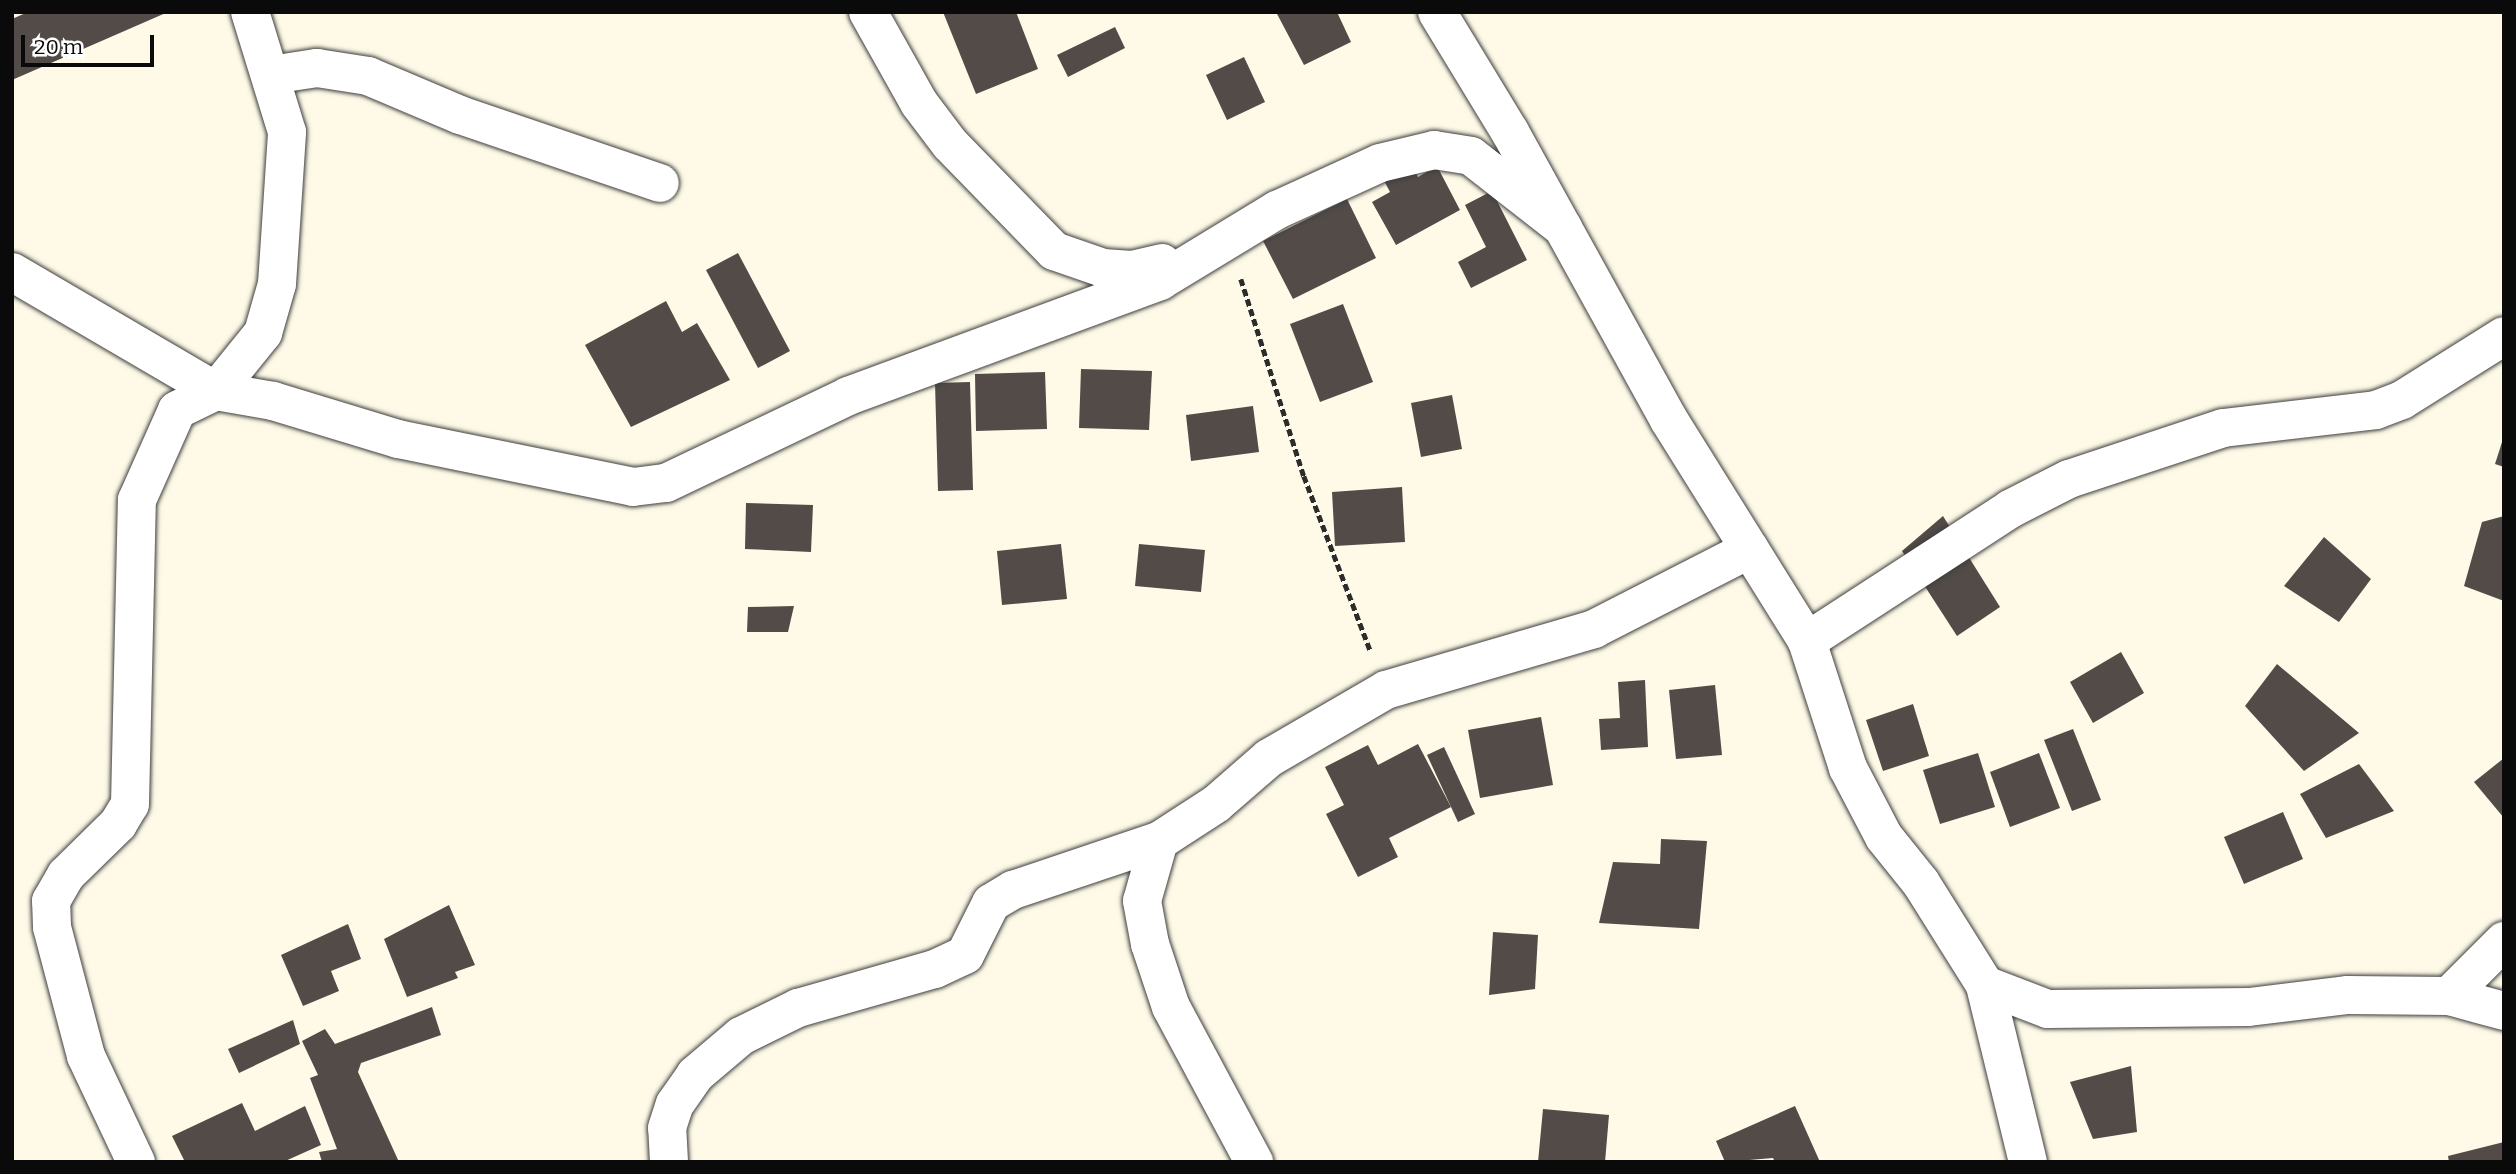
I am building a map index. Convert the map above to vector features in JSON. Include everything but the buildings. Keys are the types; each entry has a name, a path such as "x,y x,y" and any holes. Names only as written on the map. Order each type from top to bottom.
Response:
{"street":[{"path":"136,1162 86,1056 52,927 51,901 66,875 118,824 130,804 137,500 177,410 216,391 264,333 277,284 287,132 250,12"},
{"path":"868,12 919,103 950,145 1054,251 1103,268 1132,270 1199,255"},
{"path":"1437,12 1563,228 1669,420 1807,641 1848,768 1884,837 1921,883 1985,985 2028,1162"},
{"path":"271,75 317,68 368,76 460,114 660,183"},
{"path":"12,272 216,391 272,401 398,439 633,487 666,483 848,396 1160,281 1199,255 1325,186 1380,163 1434,150 1471,156 1563,228"},
{"path":"1807,641 2010,509 2069,479 2223,428 2376,410 2402,400 2504,336"},
{"path":"669,1162 667,1128 675,1104 695,1075 741,1036 799,1008 935,969 965,955 991,902 1013,890 1159,841 1216,804 1269,758 1386,691 1594,629 1750,549"},
{"path":"1159,841 1142,901 1150,944 1171,1007 1254,1162"},
{"path":"2449,996 2504,941"},
{"path":"1985,985 2048,1009 2249,1007 2348,995 2449,996 2504,1011"}],"path":[{"path":"1199,255 1233,268 1244,283 1304,476 1386,691"}]}
